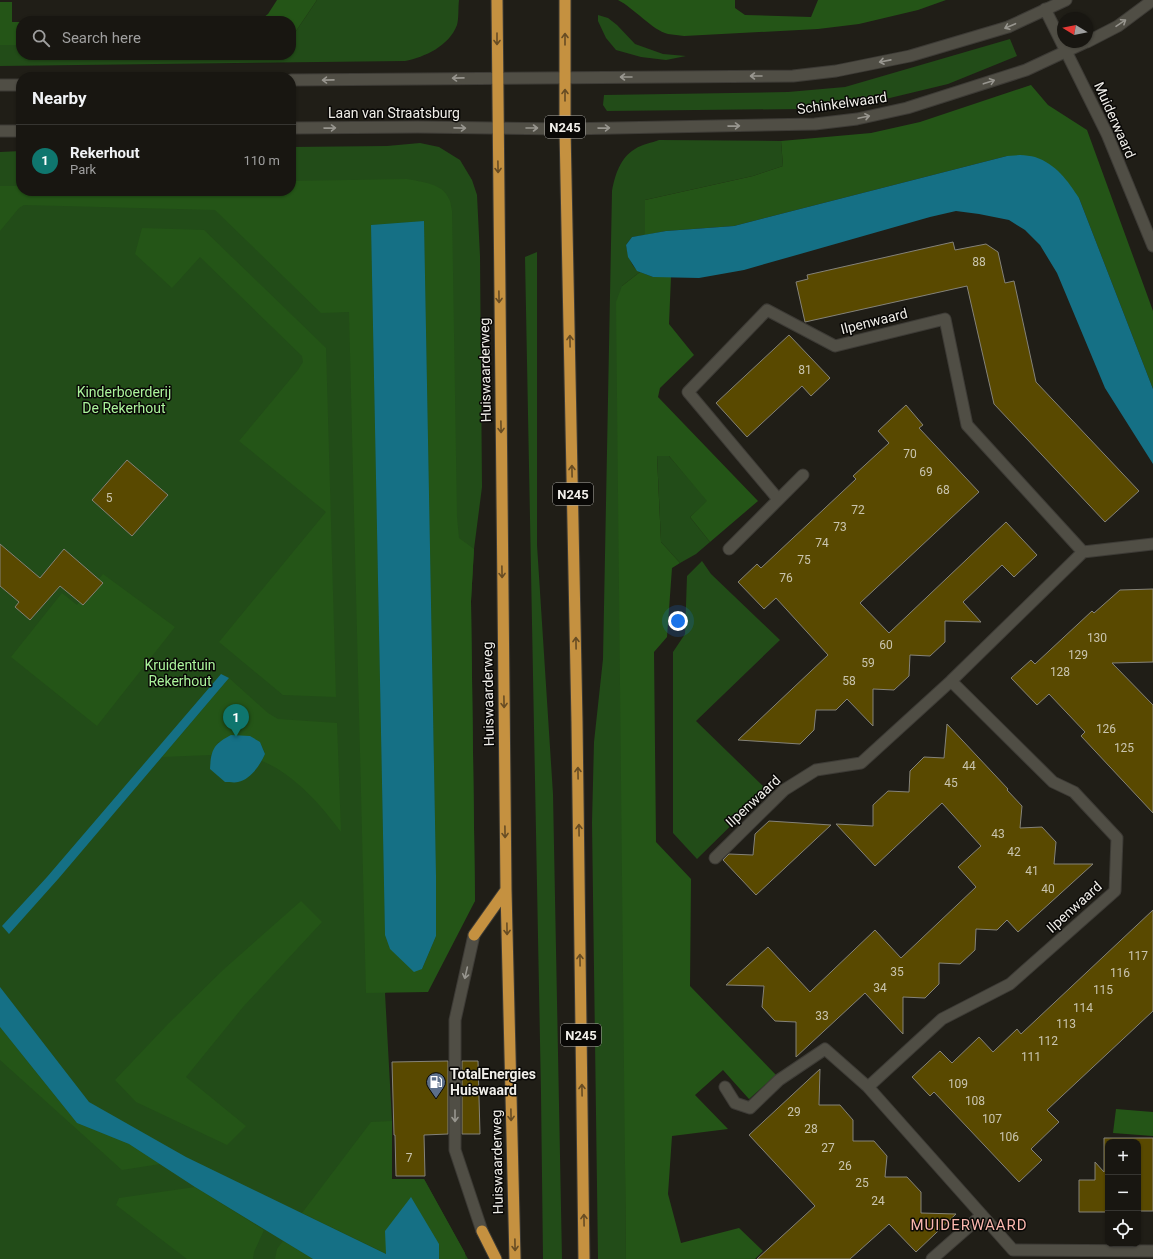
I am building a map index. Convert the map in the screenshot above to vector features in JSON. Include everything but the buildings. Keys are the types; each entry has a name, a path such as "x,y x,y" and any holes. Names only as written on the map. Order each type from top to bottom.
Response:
{"highway":[{"name":"Huiswaarderweg","path":"497,0 506,890 515,1259"},
{"name":"N245","path":"564,0 565,129 577,722 584,1259"},
{"path":"474,935 506,890"},
{"path":"482,1231 496,1259"}],"street":[{"path":"296,80 793,76 836,71 910,56 1000,30 1066,0"},
{"name":"Schinkelwaard","path":"1093,39 1118,26 1153,0"},
{"name":"Muiderwaard","path":"1045,9 1107,134 1153,246"},
{"name":"Schinkelwaard","path":"565,129 815,124 857,118 907,108 962,91 1026,70 1075,48"},
{"path":"0,85 16,85"},
{"name":"Laan van Straatsburg","path":"296,128 498,128"},
{"path":"498,128 565,129"},
{"path":"0,131 16,131"},
{"name":"Ilpenwaard","path":"715,858 784,790 816,770 861,763 951,681 1084,552 967,425 945,319 835,346 766,310 688,392 778,498"},
{"path":"729,549 778,498 803,475"},
{"path":"1084,552 1153,544"},
{"name":"Ilpenwaard","path":"868,1087 942,1020 1010,984 1115,891 1116,838 1074,792 1053,782 951,681"},
{"path":"474,935 455,1020 455,1150 482,1231"},
{"path":"725,1087 735,1103 750,1108 779,1080 825,1049 868,1087 1013,1250 1153,1251"},
{"path":"932,1259 982,1215"}],"green space":[{"path":"277,0 317,0 296,31 296,16 265,16"},
{"path":"317,0 459,0 458,22 448,39 436,49 420,57 405,61 0,66 0,45 16,45 16,60 296,60 296,31"},
{"path":"618,0 735,0 735,8 745,15 811,17 818,0 946,0 918,10 859,24 818,29 684,36 662,32"},
{"path":"0,2 12,2 12,22 16,22 16,45 0,45"},
{"path":"598,15 608,18 617,25 635,44 663,54 686,56 666,60 641,57 616,50 606,38 598,21"},
{"path":"1010,39 1017,56 948,84 869,103 799,109 607,111 603,105 604,95 788,92 845,87"},
{"path":"1031,85 1048,105 1087,130 1153,311 1153,389 1079,198 1007,156 734,226 666,231 645,235 645,200 753,176 783,166 781,141 871,133 920,122"},
{"path":"659,140 781,141 783,166 753,176 645,200 645,235 632,237 626,245 632,264 640,272 622,286 626,1259 598,1259 592,823 594,742 603,659 612,191 619,167 626,157 638,147"},
{"path":"420,143 439,147 460,160 472,180 477,195 480,256 482,487 474,549 471,601 475,901 436,937 422,969 385,993 392,1121 392,1179 424,1179 468,1259 0,1259 0,152 16,151 16,196 296,196 296,147 387,146"},
{"path":"407,179 437,186 450,200 452,211 457,517 459,538 474,549 471,601 475,901 428,992 366,993 349,312 321,313 215,210 24,205 19,208 0,231 0,186 16,186 16,196 296,196 296,181","holes":["424,221 436,936 422,969 390,949 385,935 371,225"]},
{"path":"142,228 204,230 326,348 336,697 283,695 219,642 326,512 239,441 298,370 303,362 302,356 200,257 172,288 135,254"},
{"path":"537,252 537,545 553,794 562,1259 543,1259 525,257"},
{"path":"640,272 653,277 671,277 669,324 694,355 660,388 658,397 758,501 710,542 690,517 707,501 669,456 657,456 661,542 680,563 672,568 667,637 654,652 656,842 691,879 690,986 776,1075 749,1099 723,1070 695,1095 728,1129 672,1136 668,1194 681,1243 739,1228 763,1251 755,1259 626,1259 616,302 622,286"},
{"path":"657,456 669,456 708,501 690,517 710,542 696,554 680,563 661,542"},
{"path":"702,561 711,574 780,640 696,721 767,790 697,859 673,833 673,652 685,634 687,576"},
{"path":"103,574 175,627 97,726 11,657 62,593 77,605"},
{"path":"229,678 268,713 278,719 337,723 341,832 316,801 296,782 274,767 262,761 265,753 260,742 218,742 211,755 162,757"},
{"path":"301,901 322,922 243,1007 186,1077 246,1126 227,1145 136,1102 115,1080 168,1024 223,970"},
{"path":"0,1027 77,1123 129,1144 160,1164 122,1170 0,1060"},
{"path":"1116,1109 1153,1112 1153,1136 1113,1133"},
{"path":"392,1121 392,1179 424,1179 465,1253 465,1259 439,1259 439,1244 387,1254 302,1213 371,1122"},
{"path":"195,1187 264,1230 254,1252 253,1259 187,1259 116,1205 119,1198"},
{"path":"283,1241 313,1259 275,1259 277,1249"}],"water":[{"path":"1020,155 1035,157 1049,164 1066,179 1079,198 1153,389 1153,464 1105,388 1057,273 1040,245 1025,230 1009,220 956,211 744,270 699,278 653,277 637,271 628,257 626,245 632,237 666,231 734,226 1007,156"},
{"path":"424,221 436,936 422,969 414,972 390,949 385,935 371,225"},
{"path":"221,674 229,678 59,878 9,934 2,926 47,877"},
{"path":"231,735 250,736 260,742 265,754 258,767 247,778 237,782 225,782 210,769 211,757 217,744"},
{"path":"0,987 89,1102 186,1157 386,1254 385,1231 411,1197 439,1244 439,1259 313,1259 195,1187 129,1144 77,1123 0,1027"}],"place":[{"name":"Rekerhout","path":"236,737"},
{"name":"TotalEnergies Huiswaard","path":"436,1099"}],"district":[{"name":"MUIDERWAARD","path":"969,1225"}],"park label":[{"name":"Kinderboerderij De Rekerhout","path":"124,400"},
{"name":"Kruidentuin Rekerhout","path":"180,674"}]}
